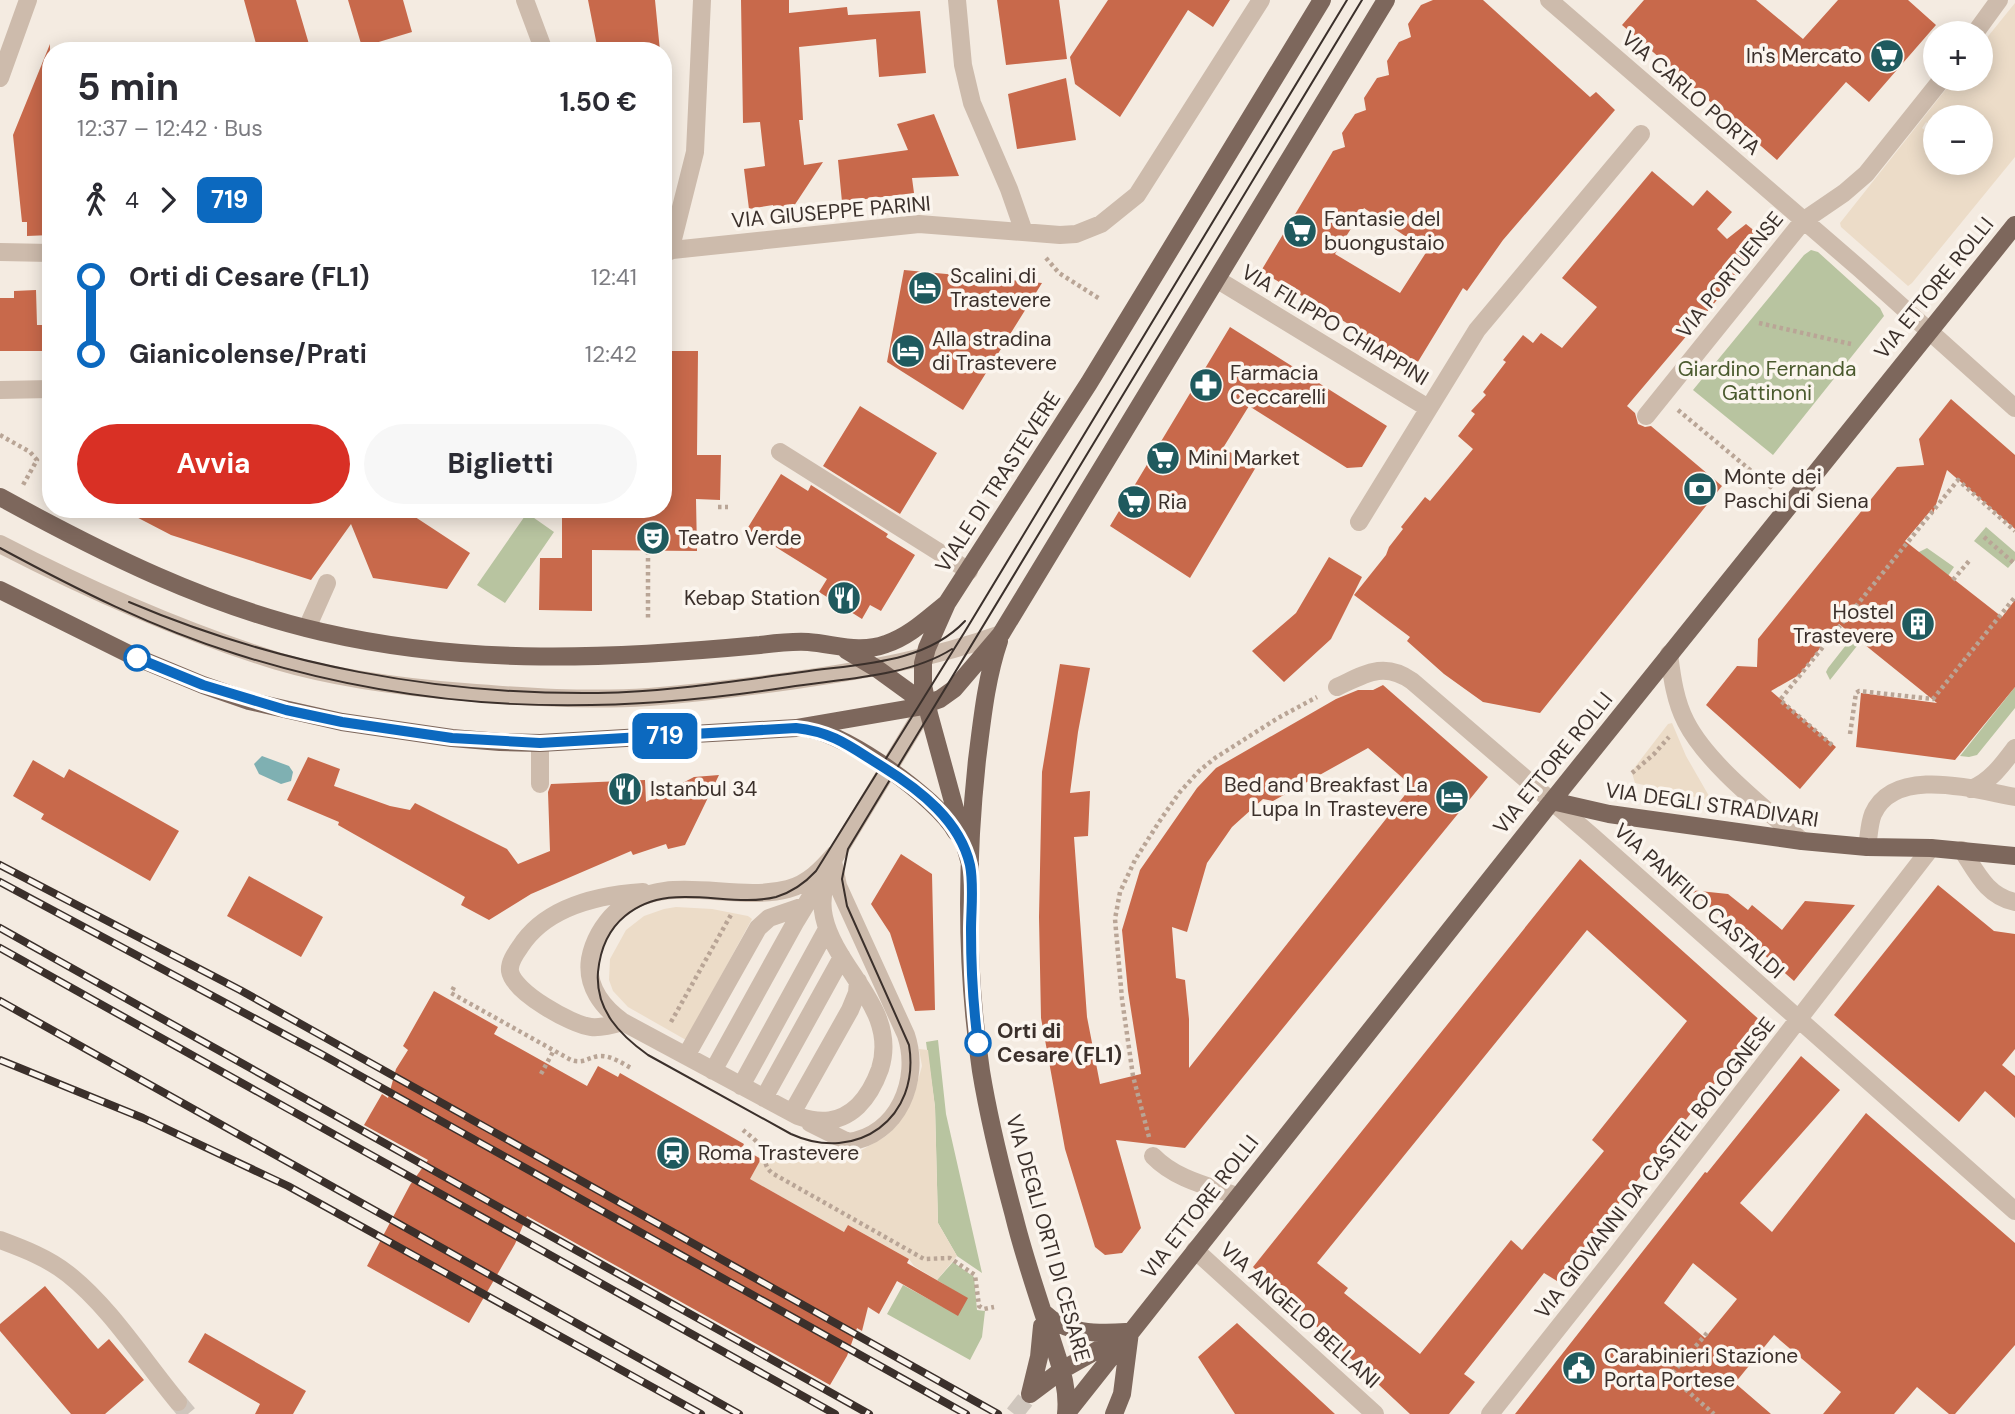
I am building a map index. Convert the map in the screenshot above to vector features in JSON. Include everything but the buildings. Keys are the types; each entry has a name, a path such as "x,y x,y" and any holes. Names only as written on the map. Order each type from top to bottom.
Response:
{"main road":[{"name":"VIALE DI TRASTEVERE","path":"927,705 922,677 924,658 947,603 1089,383 1322,0"},
{"path":"0,590 132,656 203,685 249,701 342,722 401,731 500,742 540,743 796,728 927,705 954,689 1001,634 1386,0"},
{"name":"VIA ETTORE ROLLI","path":"1066,1414 1669,654 2015,225"},
{"path":"0,497 159,577 244,610 307,628 393,645 511,657 576,658 633,656 792,642 859,649 886,644 914,629 947,603"},
{"name":"VIA DEGLI ORTI DI CESARE","path":"1001,634 991,672 979,744 972,810 972,982 981,1070 1006,1189 1062,1370 1066,1387 1066,1414"},
{"path":"839,648 876,668 927,705"},
{"name":"VIA DEGLI ORTI DI CESARE","path":"927,705 970,864"},
{"name":"VIA DEGLI ORTI DI CESARE","path":"796,728 816,730 839,739 887,769 941,811 955,830 970,864"},
{"name":"VIA DEGLI STRADIVARI","path":"1552,801 1609,814 1802,841 1867,847 1962,850 2015,856"},
{"path":"1043,1312 1058,1324 1079,1331 1130,1332 1122,1394 1114,1414"},
{"name":"VIA ETTORE ROLLI","path":"1043,1312 1042,1340 1030,1394 1062,1370 1130,1332"}],"street":[{"path":"0,78 28,0"},
{"path":"525,0 541,42"},
{"path":"672,231 695,152 702,0"},
{"path":"957,0 963,65 972,103 1009,189 1024,232"},
{"name":"VIA GIUSEPPE PARINI","path":"672,250 919,224 1060,235 1087,231 1124,207 1137,195 1261,0"},
{"name":"VIA CARLO PORTA","path":"1549,0 2015,408"},
{"path":"1984,21 1999,0"},
{"name":"VIA PORTUENSE","path":"1646,416 1803,221 1866,174 1932,91"},
{"path":"1359,522 1477,330 1642,134"},
{"path":"0,252 42,253"},
{"name":"VIA FILIPPO CHIAPPINI","path":"1218,280 1428,408"},
{"path":"0,390 42,388"},
{"path":"780,452 968,570"},
{"path":"0,544 114,601 211,639 276,660 377,683 538,697 646,697 751,686 876,668 953,651 1001,634"},
{"path":"307,628 327,583"},
{"path":"1669,654 1677,699 1689,729 1732,778 1802,841"},
{"name":"VIA PANFILO CASTALDI","path":"1336,687 1376,671 1400,672 1552,801 2015,1212"},
{"path":"713,1070 806,904 927,705"},
{"path":"540,743 540,784"},
{"path":"1971,789 1981,786 1989,779 2015,748"},
{"path":"1867,847 1874,813 1894,792 1921,785 1942,784 2015,797"},
{"name":"VIA GIOVANNI DA CASTEL BOLOGNESE","path":"1490,1414 1931,848"},
{"path":"1962,850 1989,889 2005,900 2015,902"},
{"path":"623,1022 596,1027 577,1023 526,994 513,981 510,973 510,965 525,939 550,917 594,898 660,890 777,891 806,881 835,856"},
{"path":"740,1086 826,925 822,904 835,856"},
{"path":"660,890 637,898 620,909 604,925 593,950 590,970 593,987 600,1002 623,1022 740,1086 845,1141 860,1139 876,1131 890,1119 902,1101 910,1081 912,1063 909,1045 841,891 835,874 835,856"},
{"path":"777,891 819,911 842,957 876,1013 884,1052 877,1079 867,1096 843,1118 814,1120 792,1113"},
{"path":"686,1056 758,928 769,918 806,904"},
{"path":"764,1098 842,957"},
{"path":"792,1113 850,1010 857,993 858,981"},
{"path":"1153,1156 1176,1174 1237,1196"},
{"path":"0,1240 48,1261 80,1284 178,1402"},
{"name":"VIA ANGELO BELLANI","path":"1195,1250 1375,1414"}],"path":[{"path":"1059,273 1100,299"},
{"path":"1759,323 1851,344"},
{"path":"1662,397 1790,503"},
{"path":"0,435 30,452 37,460"},
{"path":"1832,745 1780,700 1958,480 2015,531"},
{"path":"718,507 728,507"},
{"path":"1984,537 2015,564"},
{"path":"648,551 648,619"},
{"path":"1953,580 1969,561"},
{"path":"1850,734 1856,693 1859,691 1933,699 2015,597"},
{"path":"1153,1156 1133,1076 1122,999 1115,919 1120,892 1135,860 1159,822 1179,793 1199,771 1278,718 1336,687"},
{"path":"1632,773 1675,731"},
{"path":"660,1042 732,913"},
{"path":"454,987 451,993 579,1063 600,1056 631,1068"},
{"path":"541,1074 554,1050"},
{"path":"743,1130 760,1145 765,1165 772,1173 924,1259 955,1259 975,1275 979,1306 984,1309 994,1307"},
{"path":"1707,1332 1670,1376 1714,1414"}],"green space":[{"name":"Giardino Fernanda Gattinoni","path":"1811,250 1818,252 1880,308 1884,316 1773,455 1693,390 1804,255"},
{"path":"524,518 534,518 554,532 505,603 477,585"},
{"path":"1986,527 2015,552 2015,560 2008,568 1974,541"},
{"path":"1927,548 1954,567 1948,576 1922,564 1830,680 1826,672 1828,668 1919,552"},
{"path":"2015,687 2015,708 1977,755 1960,756"},
{"path":"938,1040 946,1114 982,1273 957,1256 938,1223 935,1107 926,1042"},
{"path":"953,1262 974,1277 977,1310 985,1311 982,1337 970,1360 887,1314 903,1285 943,1307 953,1290 937,1280"}],"shaded area":[{"path":"2015,3 2015,157 1908,286 1841,227 1840,223 1923,118 1923,175 1993,175 1993,105 1933,105 1944,91 1993,91 1993,30"},
{"path":"1672,723 1686,756 1709,796 1708,800 1635,783 1632,773 1635,767 1668,724"},
{"path":"676,907 712,909 752,919 686,1040 628,1007 613,991 609,980 610,959 626,930 644,916"},
{"path":"919,1049 928,1050 935,1107 938,1223 957,1256 937,1280 914,1266 909,1259 848,1225 844,1232 750,1179 768,1145 789,1153 824,1159 853,1155 886,1136 897,1125 913,1098 922,1066"}],"water":[{"path":"262,756 289,766 293,772 291,781 281,784 259,774 254,764"}],"tunnel":[{"path":"1014,1414 1030,1394"},
{"path":"178,1402 188,1414"}],"tram line":[{"path":"1347,0 964,633 816,871 798,887 776,897 757,900 699,897 660,899 642,905 625,916 614,928 606,941 599,964 598,986 601,998 605,1010 619,1030 648,1055 791,1134 816,1142 839,1143 861,1138 879,1128 894,1113 905,1094 910,1071 909,1045 847,906 842,879 848,849 1362,0"},
{"path":"0,548 115,607 205,644 305,674 442,698 510,704 579,705 718,697 895,671 915,666 952,649"},
{"path":"129,602 242,643 359,672 418,682 538,692 649,691 867,664 889,660 930,646 965,621"}],"railway":[{"path":"0,865 240,990 998,1414"},
{"path":"0,882 321,1054 966,1414"},
{"path":"0,928 869,1414"},
{"path":"0,948 835,1414"},
{"path":"0,1001 739,1414"},
{"path":"0,1060 143,1118 288,1186 701,1414"}],"bus line":[{"name":"719","path":"137,658 249,701 342,722 452,738 540,743 796,728 816,730 839,739 887,769 923,796 941,811 955,830 970,864 972,982 978,1043"}],"place":[{"name":"In's Mercato","path":"1887,56"},
{"name":"Fantasie del buongustaio","path":"1300,231"},
{"name":"Scalini di Trastevere","path":"925,288"},
{"name":"Alla stradina di Trastevere","path":"908,351"},
{"name":"Farmacia Ceccarelli","path":"1206,385"},
{"name":"Mini Market","path":"1163,458"},
{"name":"Monte dei Paschi di Siena","path":"1700,489"},
{"name":"Ria","path":"1134,502"},
{"name":"Teatro Verde","path":"653,538"},
{"name":"Kebap Station","path":"844,598"},
{"name":"Hostel Trastevere","path":"1918,624"},
{"name":"Istanbul 34","path":"625,789"},
{"name":"Bed and Breakfast La Lupa In Trastevere","path":"1452,797"},
{"name":"Orti di Cesare (FL1)","path":"978,1043"},
{"name":"Roma Trastevere","path":"673,1153"},
{"name":"Carabinieri Stazione Porta Portese","path":"1579,1368"}]}
